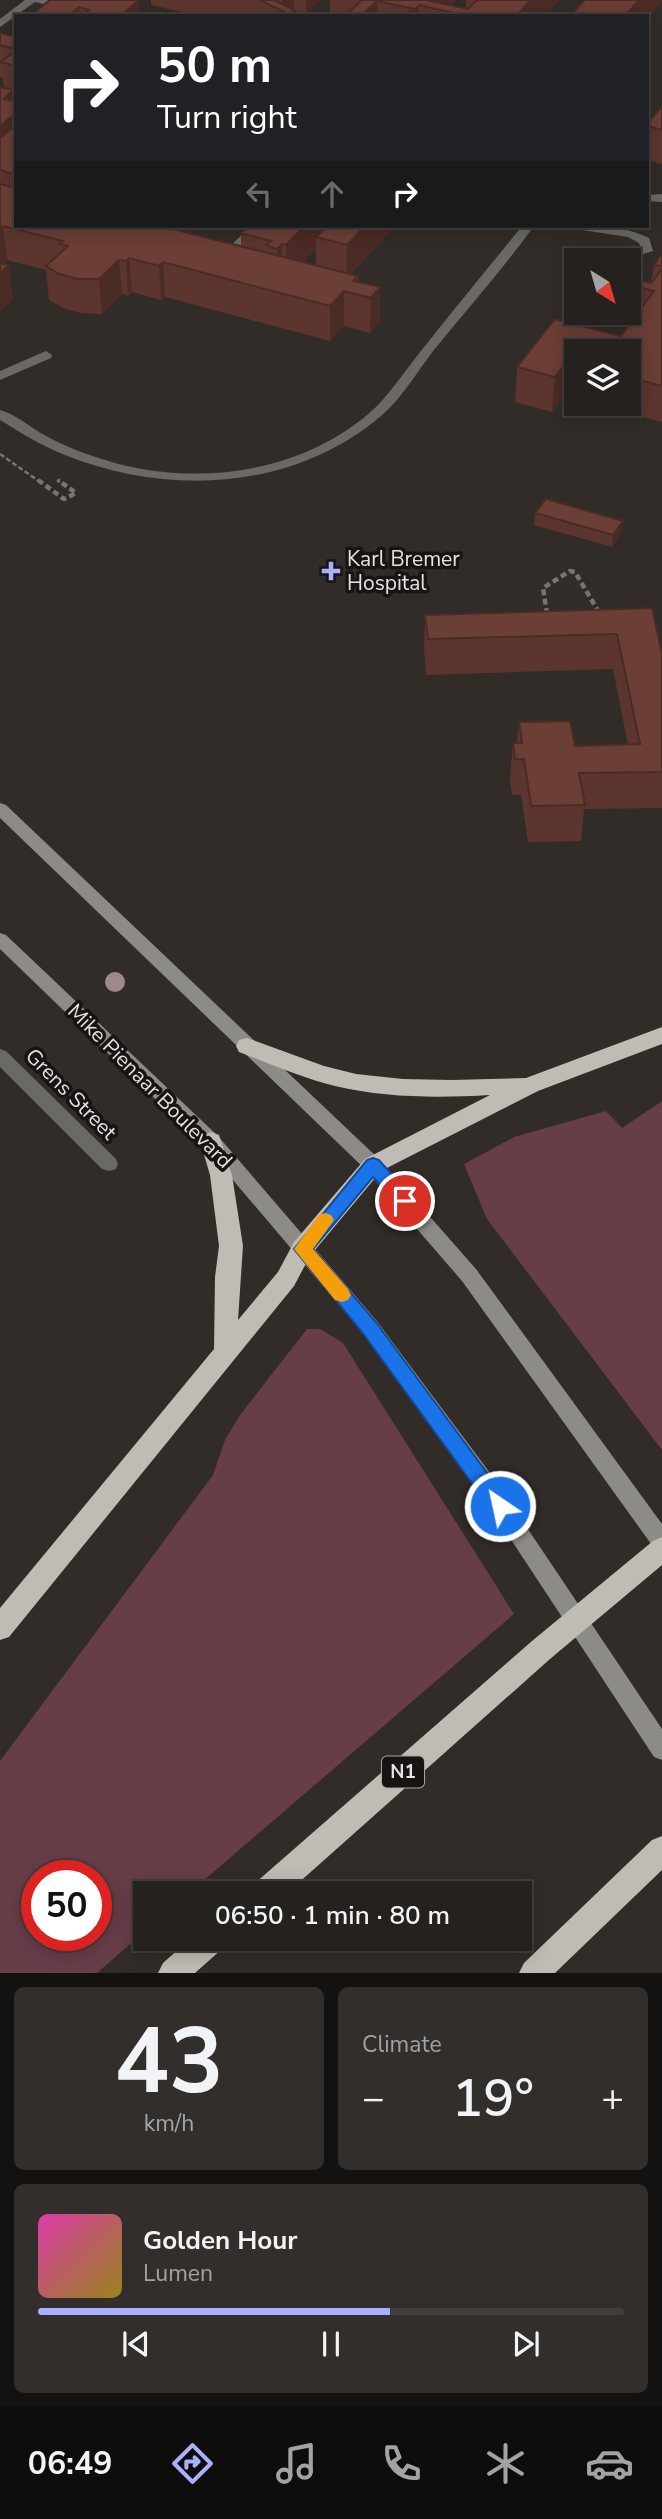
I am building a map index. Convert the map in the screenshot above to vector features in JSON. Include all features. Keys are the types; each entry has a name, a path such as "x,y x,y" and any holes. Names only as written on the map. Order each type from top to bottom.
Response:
{"highway":[{"path":"0,1628 286,1279 302,1249 373,1165 530,1085 662,1035"},
{"path":"247,1045 331,1077 367,1084 456,1089 530,1085"},
{"path":"211,1141 221,1175 232,1246 227,1277 226,1351"},
{"name":"N1","path":"279,1881 541,1650 662,1549"},
{"path":"534,1973 662,1850"},
{"path":"173,1973 198,1951"}],"main road":[{"path":"0,809 373,1165 469,1275 662,1541"},
{"name":"Mike Pienaar Boulevard","path":"0,939 211,1141 369,1326 486,1483 662,1749"}],"street":[{"path":"0,24 32,0"},
{"path":"46,1 100,14"},
{"path":"233,250 256,228"},
{"path":"0,414 55,447 131,471 194,478 237,475 289,463 341,440 380,410 526,228"},
{"path":"628,229 645,241 647,251"},
{"path":"0,376 46,355"},
{"name":"Grens Street","path":"0,1056 110,1164"}],"path":[{"path":"0,454 64,499 76,493 54,478"},
{"path":"547,614 543,588 570,571 575,572 606,624"}],"shaded area":[{"path":"662,1101 662,1450 487,1219 464,1164 514,1137 606,1111 622,1128"},
{"path":"307,1329 320,1329 343,1343 514,1614 203,1881 133,1881 133,1942 97,1973 0,1973 0,1761 213,1475 225,1440 240,1415"}],"building":[{"path":"50,0 138,1 122,14 84,14 89,10 79,7 70,14 32,14"},
{"path":"260,0 274,0 296,11 288,14"},
{"path":"362,0 426,0 468,9 477,0 531,0 518,14 459,14 419,5 415,9 377,1 363,14 347,14"},
{"path":"585,0 639,0 627,14 572,14"},
{"path":"0,33 14,36 14,48 0,45"},
{"path":"14,52 14,65 1,62"},
{"path":"0,87 13,90 4,99 14,101 14,115 0,126"},
{"path":"662,106 662,130 649,126 649,122"},
{"path":"14,127 14,174 0,170 0,138"},
{"path":"0,184 14,188 14,228 169,228 358,276 353,281 380,287 371,298 344,291 330,306 163,262 159,266 129,258 126,261 119,260 99,279 78,279 59,274 46,266 68,246 60,244 63,241 3,226 0,229"},
{"path":"247,228 303,228 286,245 282,244 277,249 266,245 271,241 241,233"},
{"path":"325,228 363,228 347,245 316,237"},
{"path":"660,256 662,266 654,265"},
{"path":"0,263 9,265 0,273"},
{"path":"662,269 662,386 641,380 641,339 564,339 564,365 555,377 517,367 555,319 564,321 564,326 582,326 621,336 628,326 640,326 641,309 654,291 641,288 641,282 651,283"},
{"path":"546,499 623,521 613,535 535,513"},
{"path":"652,608 662,654 662,772 579,773 585,805 531,806 524,759 515,759 513,743 522,743 519,722 570,721 575,746 640,744 617,634 428,639 425,615"}],"slow traffic":[{"path":"325,1220 302,1249 342,1295"}],"place":[{"name":"Karl Bremer Hospital","path":"331,571"}],"route":[{"path":"405,1201 373,1165 344,1196 302,1249 369,1326 486,1483 500,1506"}]}
